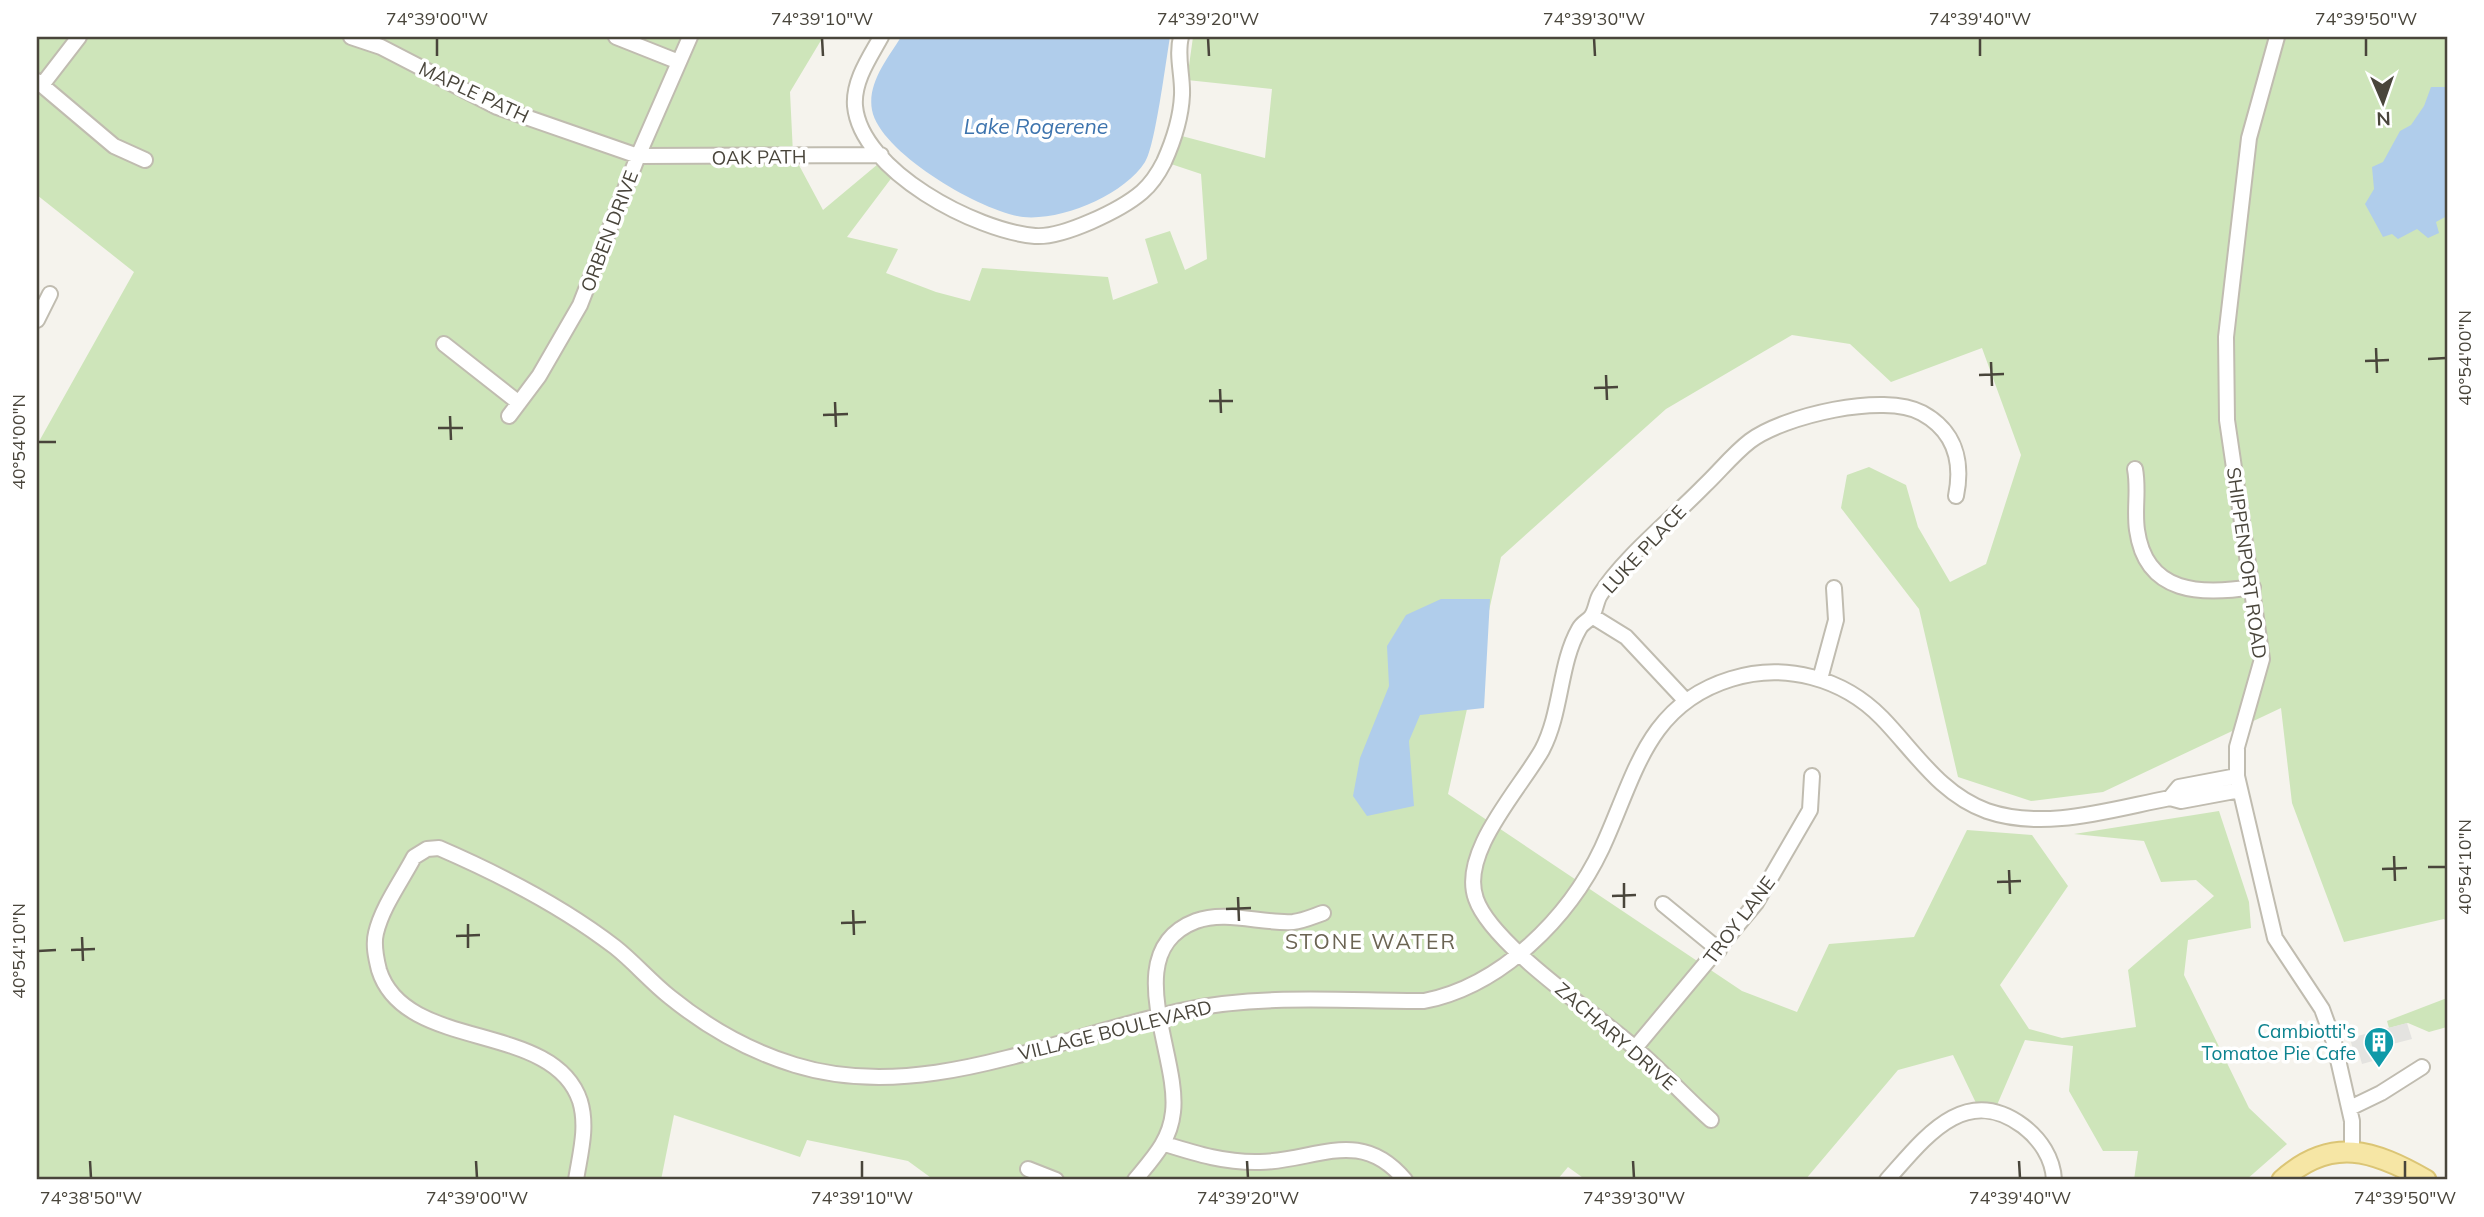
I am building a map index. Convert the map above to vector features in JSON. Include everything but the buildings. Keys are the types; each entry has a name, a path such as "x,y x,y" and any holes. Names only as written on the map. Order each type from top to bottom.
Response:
{"main road":[{"path":"2282,1180 2315,1158 2352,1152 2388,1160 2426,1180"}],"street":[{"path":"79,37 39,83 114,146 145,160"},
{"name":"MAPLE PATH","path":"351,37 381,47 497,107 638,156"},
{"path":"616,37 679,62"},
{"name":"ORBEN DRIVE","path":"509,416 550,358 580,305 638,156 690,37"},
{"path":"881,37 858,83 855,103 858,122 866,139 902,177 960,213 994,226 1035,236 1055,234 1079,225 1132,200 1145,190 1163,164 1177,122 1182,96 1181,37"},
{"name":"SHIPPENPORT ROAD","path":"2277,37 2249,138 2226,337 2227,420 2262,642 2261,670 2237,747 2238,783 2275,938 2322,1009 2334,1042 2350,1108 2352,1152"},
{"name":"OAK PATH","path":"638,156 719,158 881,155"},
{"path":"37,320 50,294"},
{"path":"444,344 519,403"},
{"name":"LUKE PLACE","path":"1521,953 1492,927 1476,899 1473,880 1476,859 1488,834 1543,747 1557,712 1574,641 1581,625 1592,616 1600,595 1620,572 1750,441 1800,418 1873,406 1900,406 1918,411 1936,421 1956,451 1961,472 1956,496"},
{"path":"2135,469 2138,488 2137,533 2146,557 2159,573 2175,585 2203,593 2253,587"},
{"path":"1819,679 1836,620 1834,589"},
{"path":"1592,616 1626,638 1685,700"},
{"name":"VILLAGE BOULEVARD","path":"576,1180 584,1129 583,1113 572,1085 558,1069 539,1058 414,1013 390,992 382,978 375,950 376,934 414,857 420,851 439,848 549,904 616,948 668,996 728,1037 796,1065 828,1073 896,1076 933,1073 1018,1054 1159,1016 1243,1003 1424,1000 1448,996 1472,986 1521,953 1575,893 1601,850 1643,749 1657,728 1685,700 1720,682 1754,673 1782,672 1819,679 1860,699 1941,784 1958,797 1989,811 2040,820 2170,798 2181,801 2238,783"},
{"name":"TROY LANE","path":"1636,1048 1756,902 1810,810 1812,776"},
{"path":"1663,904 1719,950"},
{"path":"1135,1180 1165,1144 1173,1113 1174,1087 1155,987 1160,959 1173,937 1191,924 1214,917 1293,922 1323,913"},
{"name":"ZACHARY DRIVE","path":"1521,953 1636,1048 1711,1121"},
{"path":"2350,1108 2381,1093 2423,1067"},
{"path":"1887,1180 1930,1132 1945,1120 1961,1113 1981,1110 2002,1114 2027,1129 2049,1159 2054,1180"},
{"path":"1165,1144 1213,1160 1262,1163 1342,1149 1361,1150 1390,1165 1405,1180"},
{"path":"1028,1169 1056,1180"}],"green space":[{"path":"37,37 823,37 790,92 793,154 823,210 884,159 896,172 847,237 898,249 886,273 936,292 970,301 982,268 1108,277 1113,300 1158,283 1145,239 1170,231 1185,270 1207,259 1201,174 1171,164 1178,135 1265,158 1272,89 1187,80 1193,37 2447,37 2447,922 2444,919 2344,942 2292,803 2281,708 2103,792 2031,801 1958,777 1919,609 1841,508 1847,475 1869,467 1906,485 1918,527 1950,582 1986,564 2021,455 1982,348 1891,382 1850,344 1792,335 1666,409 1501,557 1448,794 1742,991 1797,1012 1829,944 1914,937 1967,830 2032,835 2068,886 2000,985 2029,1029 2062,1038 2136,1027 2128,970 2214,896 2196,880 2161,882 2144,841 2074,834 2219,811 2249,902 2251,928 2188,940 2184,975 2249,1108 2287,1144 2246,1180 2134,1180 2138,1151 2103,1151 2069,1091 2073,1046 2025,1040 1997,1105 1976,1103 1953,1055 1898,1070 1805,1180 1586,1180 1568,1167 1557,1180 934,1180 908,1161 807,1140 800,1157 674,1115 661,1180 37,1180 37,445 134,272 37,195"},
{"path":"2447,998 2447,1027 2429,1032 2408,1023 2389,1028 2387,1021"}],"shaded area":[{"path":"2407,1023 2412,1039 2377,1048 2380,1059 2362,1064 2359,1053 2354,1054 2350,1038"}],"water":[{"name":"Lake Rogerene","path":"901,37 1170,37 1149,154 1135,174 1123,185 1073,210 1056,215 1023,217 983,204 935,178 912,161 879,127 872,110 873,90 885,62"},
{"path":"2431,87 2447,87 2447,216 2436,222 2439,233 2428,238 2417,229 2398,239 2392,234 2383,237 2365,204 2374,189 2372,167 2383,162 2400,131 2411,125 2424,106"},
{"path":"1441,599 1490,599 1484,708 1420,715 1409,741 1414,806 1367,816 1353,796 1360,758 1389,686 1387,646 1406,615"}],"place":[{"name":"Cambiotti's Tomatoe Pie Cafe","path":"2379,1069"}],"district":[{"name":"STONE WATER","path":"1371,941"}]}
